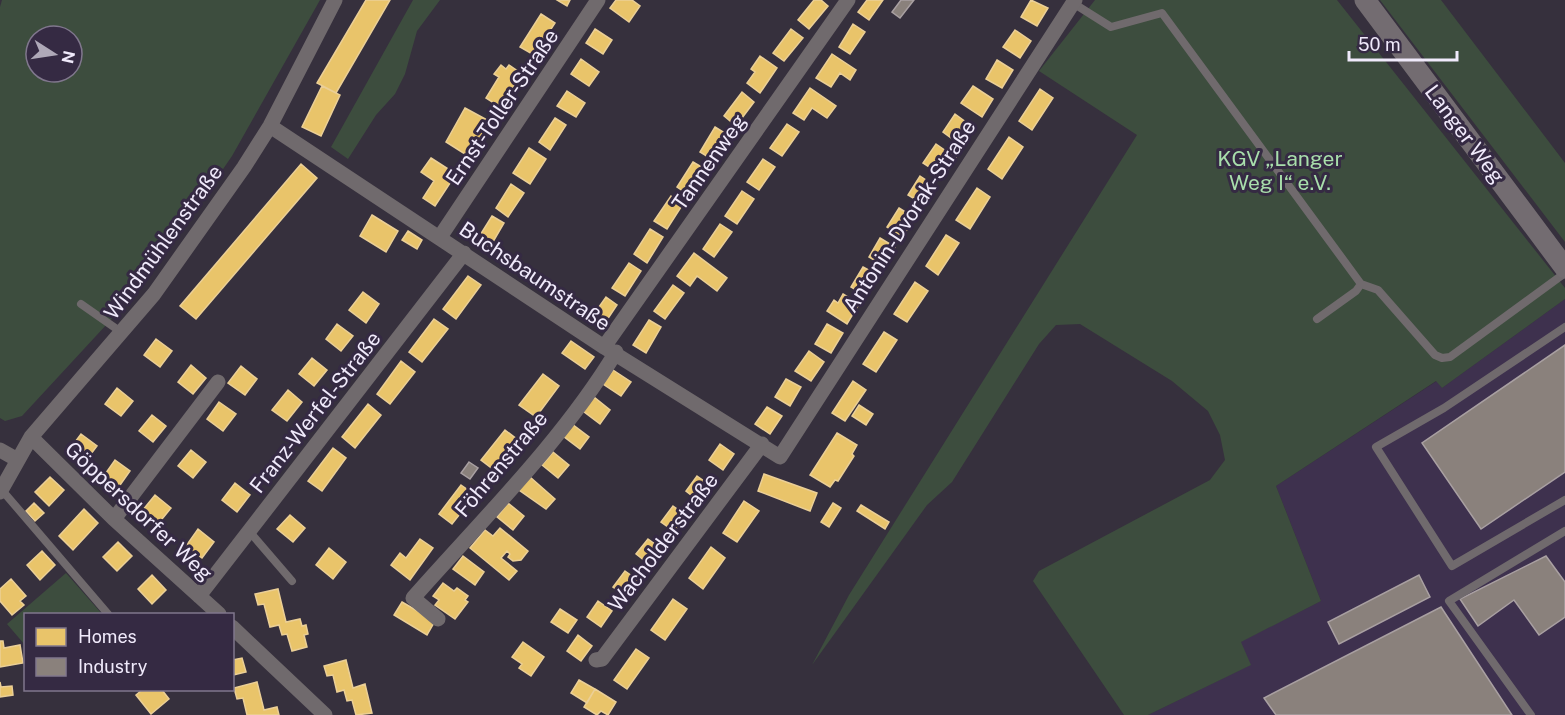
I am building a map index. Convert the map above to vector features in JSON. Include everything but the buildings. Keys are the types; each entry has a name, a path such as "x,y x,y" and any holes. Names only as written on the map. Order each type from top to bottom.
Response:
{"main road":[{"name":"Langer Weg","path":"1365,0 1565,268"}],"street":[{"name":"Windmühlenstraße","path":"1,490 16,459 31,437 154,294 244,167 270,126 335,0"},
{"name":"Ernst-Toller-Straße","path":"440,237 598,0"},
{"name":"Tannenweg","path":"610,350 848,0"},
{"name":"Antonin-Dvorak-Straße","path":"780,457 1074,2"},
{"name":"Buchsbaumstraße","path":"270,126 610,350 780,457"},
{"name":"Franz-Werfel-Straße","path":"199,596 464,253"},
{"name":"Föhrenstraße","path":"438,619 413,598 542,452 604,372 610,350"},
{"path":"114,519 218,382"},
{"name":"Göppersdorfer Weg","path":"31,437 114,519 217,613"},
{"name":"Wacholderstraße","path":"596,660 602,659 762,444"},
{"path":"0,450 16,459"},
{"path":"234,629 325,715"}],"lane":[{"path":"1074,2 1111,27 1162,13 1361,284 1378,290 1435,355 1442,358 1450,357 1565,273"},
{"path":"1317,319 1356,291 1361,284"},
{"path":"81,304 122,333"},
{"path":"1565,327 1444,408 1376,447 1452,566 1565,500"},
{"path":"1,490 106,613"},
{"path":"249,531 292,581"},
{"path":"1531,715 1449,601 1565,531"}],"shaded area":[{"path":"1565,299 1565,715 1148,715 1250,665 1240,642 1321,601 1276,486 1437,381 1442,388"}],"green space":[{"path":"2,0 320,0 232,156 144,284 22,416 5,421 0,418 0,7"},
{"path":"413,0 440,0 417,31 405,74 395,94 376,115 348,159 331,147"},
{"name":"KGV „Langer Weg I“ e.V.","path":"1095,0 1337,0 1565,288 1565,299 1442,388 1436,381 1276,486 1321,601 1241,642 1251,665 1148,715 1124,715 1033,581 1039,571 1210,480 1225,460 1220,435 1208,411 1172,381 1080,324 1056,325 1039,344 952,482 927,505 812,665 849,595 1137,135 1039,71"},
{"path":"1380,0 1441,0 1565,163 1565,242"},
{"path":"66,573 101,613 24,613 24,644 7,624"}]}
